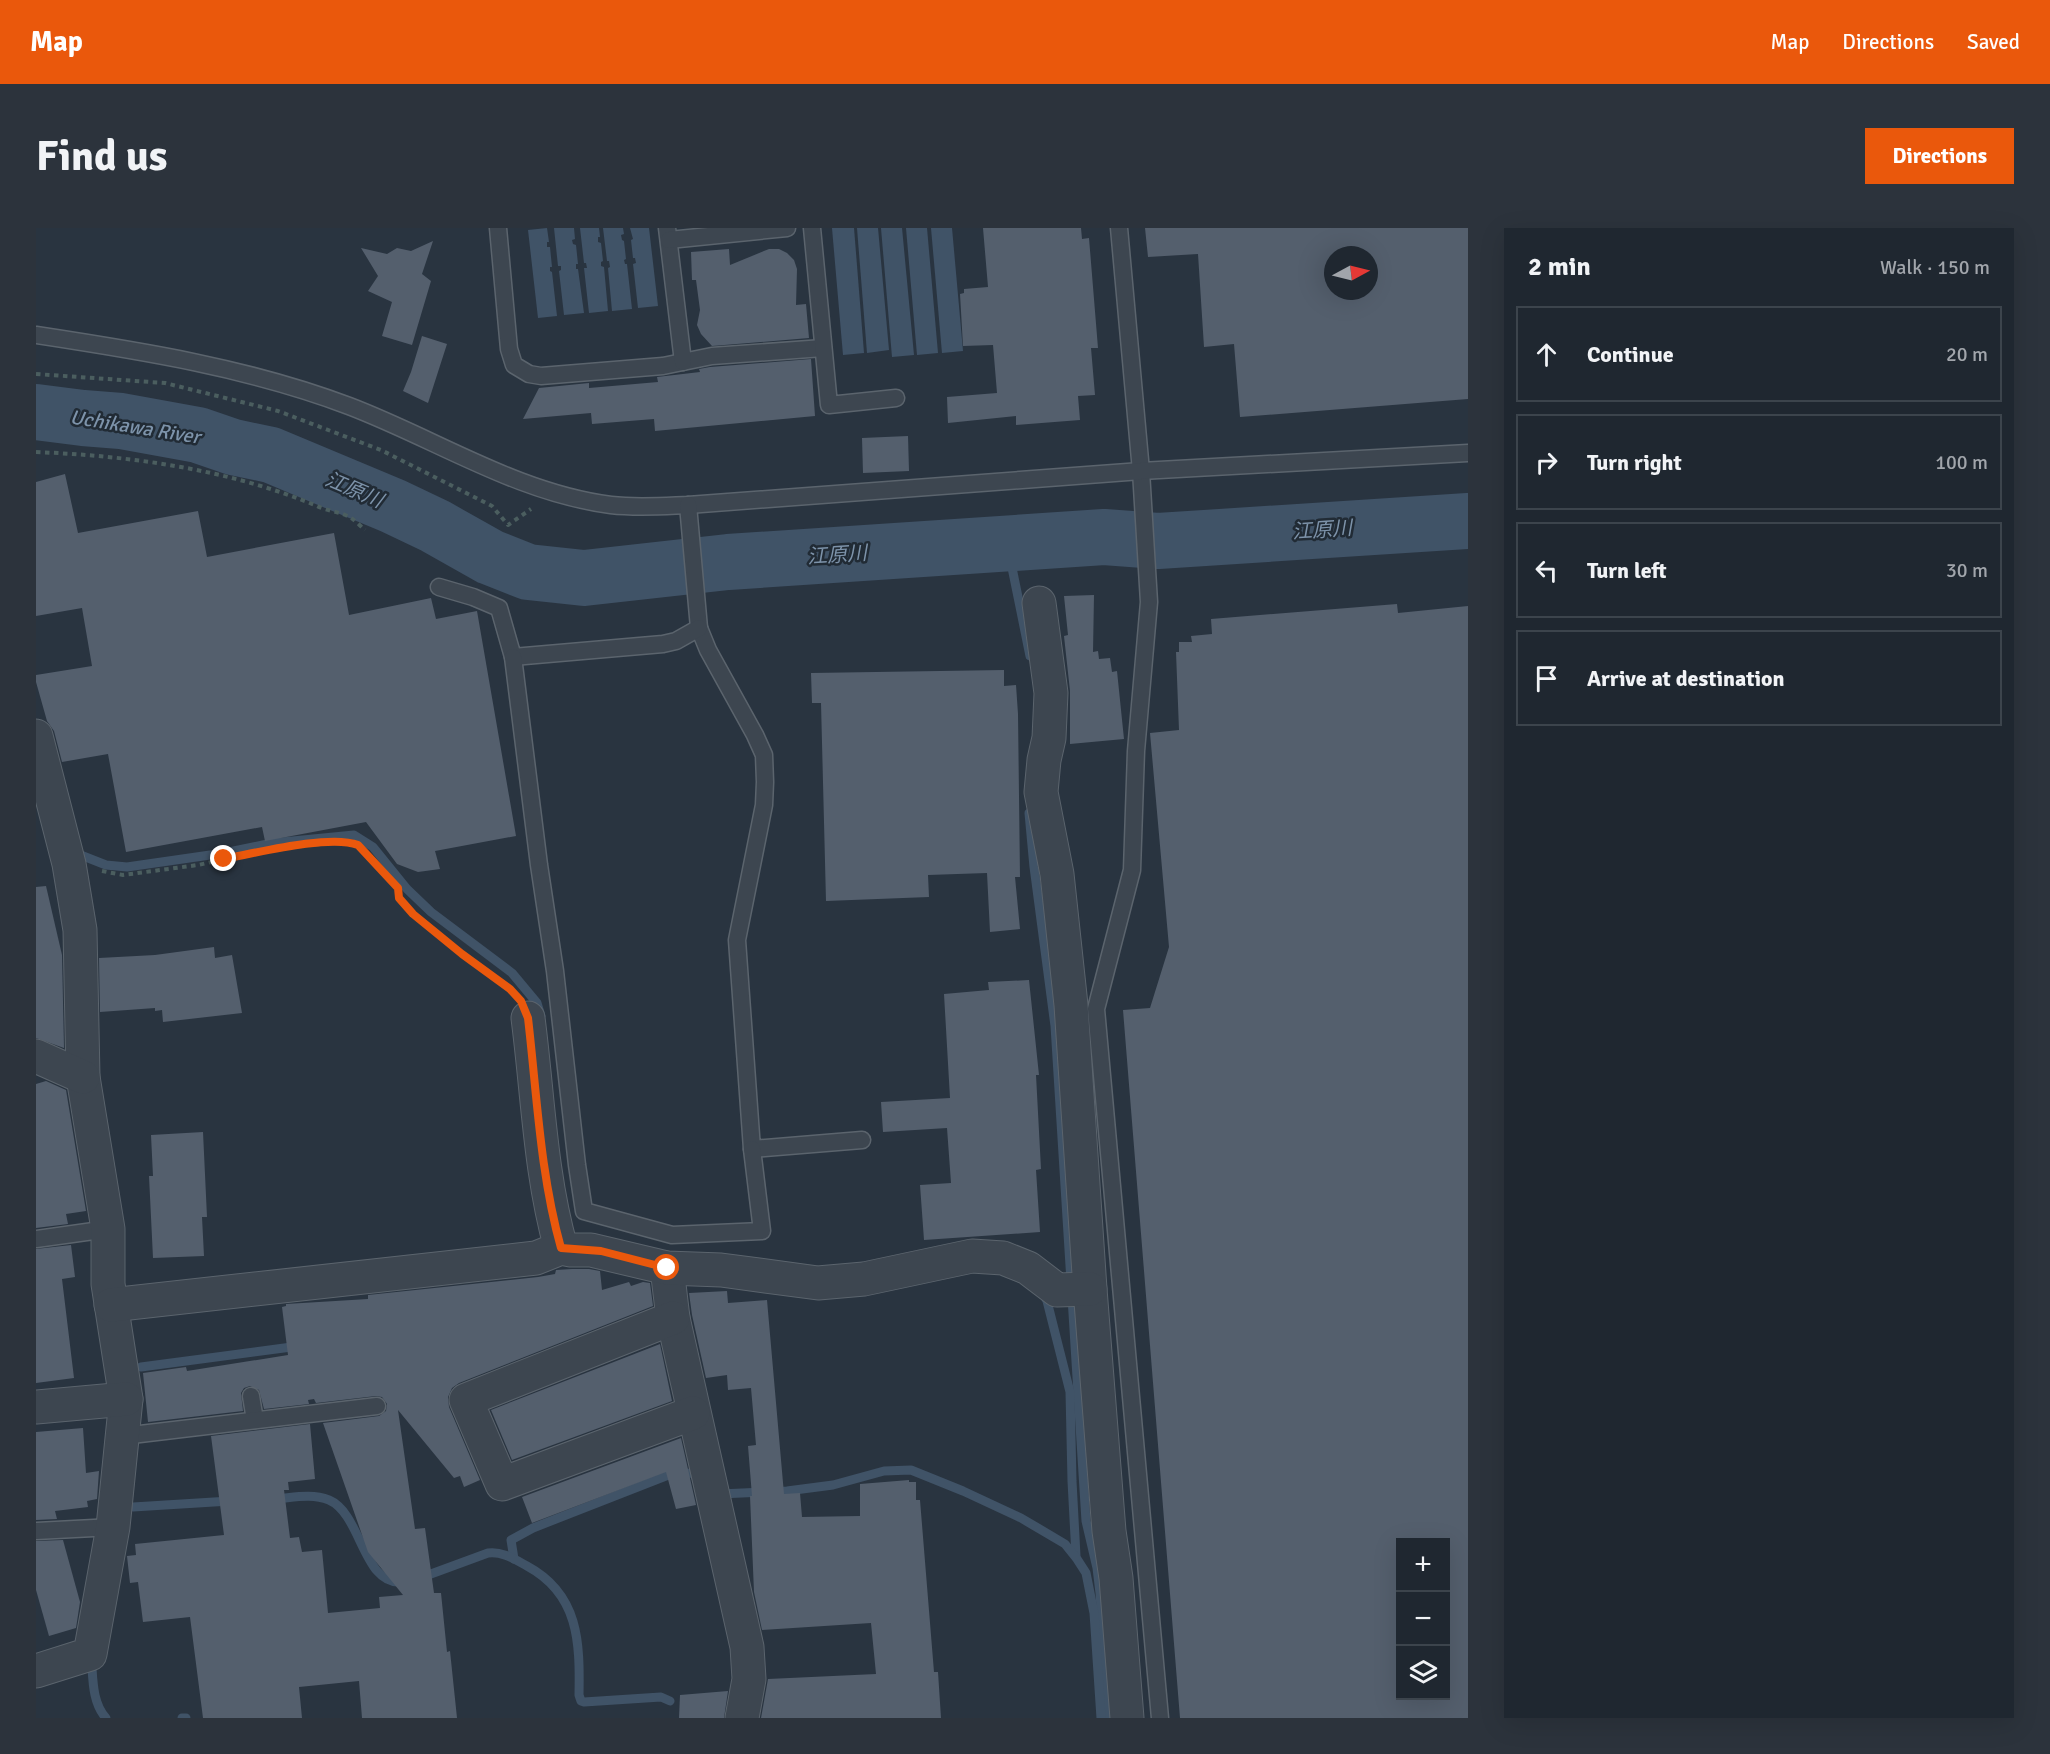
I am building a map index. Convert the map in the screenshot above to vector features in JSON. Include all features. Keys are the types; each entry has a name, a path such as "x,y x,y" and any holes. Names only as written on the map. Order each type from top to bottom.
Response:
{"street":[{"path":"1039,603 1051,693 1049,738 1041,792 1057,874 1071,1005 1078,1290 1116,1578 1127,1718"},
{"path":"36,736 68,858 80,930 83,1077 108,1229 108,1284 126,1399 113,1527 90,1654 36,1671"},
{"path":"528,1018 542,1157 553,1222 561,1248"},
{"path":"36,1056 83,1077"},
{"path":"111,1305 536,1258 561,1248 601,1251 667,1268 721,1270 818,1283 864,1279 972,1256 1003,1258 1028,1268 1057,1290 1078,1290"},
{"path":"667,1268 672,1318 747,1647 749,1679 742,1718"},
{"path":"672,1318 466,1400 502,1484 693,1413"},
{"path":"36,1407 126,1399"}],"lane":[{"path":"498,228 509,349 514,365 529,374 542,376 663,366 712,356 823,348"},
{"path":"682,362 668,234 788,228"},
{"path":"812,228 829,405 896,398"},
{"path":"1119,228 1141,471 1149,602 1136,751 1132,870 1096,1010 1160,1718"},
{"path":"36,335 157,354 307,392 350,406 522,483 611,505 644,507 688,505 1141,471 1468,453"},
{"path":"438,587 473,597 499,608 513,657 584,1211 672,1235 762,1231 752,1149 737,940 764,805 764,755 708,650 699,628 688,505"},
{"path":"513,657 663,644 676,641 699,628"},
{"path":"752,1149 862,1140"},
{"path":"36,1239 108,1229"},
{"path":"251,1396 255,1420"},
{"path":"123,1436 377,1406"},
{"path":"36,1532 113,1527"}],"path":[{"path":"36,374 165,383 278,411 391,455 492,506 508,525 532,509"},
{"path":"36,452 90,454 202,470 292,496 351,518 365,530"},
{"path":"68,858 123,875 198,865 280,848 351,842 358,845 372,858 398,888 399,898 413,914 515,994 528,1018"}],"water":[{"path":"547,228 549,242 547,242 547,247 550,247 552,267 550,271 552,272 557,316 538,318 528,230"},
{"path":"554,228 574,228 575,239 572,240 576,245 578,264 576,264 576,269 578,269 584,313 564,315 559,271 561,266 558,266"},
{"path":"580,228 599,228 598,242 601,243 603,261 601,266 604,267 608,311 589,313 584,268 587,268 584,263"},
{"path":"603,228 623,228 624,234 621,235 624,241 626,259 624,260 627,264 632,309 612,311 608,268 610,267 607,261"},
{"path":"630,228 649,228 658,306 638,308 633,264 636,263 633,258 631,240 633,239"},
{"path":"832,228 854,228 864,353 843,355"},
{"path":"857,228 878,228 889,350 867,353"},
{"path":"881,228 902,228 914,355 892,357"},
{"path":"906,228 927,228 938,353 917,355"},
{"path":"931,228 952,228 963,351 942,353"}],"building":[{"path":"983,228 1081,228 1082,239 1089,238 1098,348 1091,348 1095,395 1078,396 1080,420 1016,425 1016,416 948,423 947,397 997,393 993,345 963,346 960,294 964,293 964,289 988,287"},
{"path":"1145,228 1468,228 1468,399 1240,417 1234,344 1204,347 1198,254 1148,257"},
{"path":"433,241 422,274 431,281 412,345 382,336 392,302 368,291 378,276 361,248 387,254 397,248 411,251"},
{"path":"729,249 730,265 769,249 779,249 794,260 797,269 796,305 806,304 809,338 712,346 701,334 697,325 700,310 696,280 692,280 691,252"},
{"path":"422,336 447,344 428,403 403,391"},
{"path":"811,359 815,416 655,431 654,419 592,424 591,413 523,419 539,388 589,383 589,388 658,382 657,377 700,372 699,369 710,367"},
{"path":"908,436 909,471 863,473 862,438"},
{"path":"65,474 78,533 198,511 207,557 334,533 349,615 431,598 436,619 477,611 516,836 435,851 440,869 418,872 397,864 366,822 265,841 262,827 126,852 108,754 62,762 54,731 47,721 36,682 36,675 92,666 82,608 36,616 36,482"},
{"path":"1094,595 1093,652 1098,651 1099,659 1110,658 1112,672 1117,671 1124,739 1070,744 1070,691 1064,636 1068,635 1064,596"},
{"path":"1397,604 1398,613 1468,606 1468,1718 1180,1718 1123,1010 1150,1008 1169,947 1150,733 1179,730 1176,652 1179,652 1179,642 1192,642 1191,636 1212,634 1211,619"},
{"path":"1004,670 1004,686 1016,685 1018,714 1020,877 1015,877 1020,929 990,932 987,873 928,875 929,897 826,901 821,703 812,703 811,673"},
{"path":"46,886 62,955 64,1048 36,1038 36,887"},
{"path":"214,947 215,958 232,955 242,1013 163,1022 162,1010 155,1011 155,1008 100,1012 99,958 155,955"},
{"path":"1029,980 1039,1075 1036,1075 1041,1169 1036,1170 1040,1232 924,1240 920,1185 951,1183 947,1128 883,1132 881,1102 950,1098 944,994 989,990 988,982"},
{"path":"46,1081 66,1090 86,1211 66,1214 68,1224 36,1228 36,1084"},
{"path":"203,1132 207,1217 202,1217 204,1256 153,1258 149,1176 153,1176 151,1135"},
{"path":"71,1245 75,1277 62,1279 74,1378 36,1383 36,1249"},
{"path":"556,1270 600,1271 602,1290 629,1282 631,1286 643,1282 650,1283 653,1306 459,1383 452,1388 448,1397 449,1407 480,1480 464,1487 460,1476 454,1478 398,1410 415,1529 425,1528 434,1593 441,1593 457,1718 362,1718 359,1681 299,1687 302,1718 203,1718 190,1617 143,1622 138,1582 130,1583 127,1556 136,1555 135,1544 224,1535 211,1436 310,1424 315,1479 288,1482 289,1490 284,1490 290,1538 299,1537 302,1552 322,1550 328,1613 380,1608 379,1597 403,1595 368,1552 323,1423 379,1416 386,1411 387,1404 382,1397 376,1396 316,1403 314,1399 308,1400 309,1404 264,1409 259,1390 250,1386 244,1388 241,1393 243,1411 148,1422 143,1373 186,1367 187,1371 288,1355 282,1307 286,1304 368,1299 368,1295 538,1277 555,1274"},
{"path":"727,1291 728,1303 767,1300 784,1494 800,1493 802,1517 860,1516 860,1484 909,1480 909,1482 916,1482 916,1500 920,1500 934,1672 938,1672 941,1718 761,1718 768,1679 876,1674 871,1623 762,1630 754,1592 750,1496 752,1496 748,1446 756,1445 751,1388 728,1390 727,1375 706,1378 689,1293"},
{"path":"660,1344 672,1401 512,1460 491,1410"},
{"path":"83,1428 86,1473 99,1471 97,1499 87,1501 88,1507 55,1511 57,1519 36,1520 36,1432"},
{"path":"681,1438 696,1505 676,1509 666,1472 532,1523 522,1497"},
{"path":"63,1540 80,1602 76,1628 49,1636 36,1590 36,1541"},
{"path":"728,1691 724,1718 679,1718 680,1695"}],"waterway":[{"name":"江原川","path":"36,412 121,421 198,435 233,447 271,455 393,506 435,526 490,557 528,572 584,578 728,562 1104,537 1158,541 1468,521"},
{"path":"1007,543 1030,656"},
{"path":"1029,813 1055,1026 1086,1521 1097,1568 1100,1593 1108,1718"},
{"path":"78,854 106,865 127,867 224,853 272,843 354,835 373,847 407,889 431,912 512,973 537,1003 541,1016"},
{"path":"1043,1293 1070,1392 1076,1556"},
{"path":"141,1367 299,1346"},
{"path":"720,1494 787,1491 833,1485 884,1471 911,1470 1021,1518 1065,1544 1086,1573 1094,1613 1101,1718"},
{"path":"514,1559 511,1540 533,1528 671,1474 693,1473 698,1481"},
{"path":"274,1499 308,1496 329,1500 349,1519 379,1573 390,1580 403,1582"},
{"path":"133,1507 230,1501"},
{"path":"420,1578 488,1553 498,1553 513,1558 544,1577 567,1605 577,1638 581,1701 661,1697 670,1701"},
{"path":"92,1668 97,1701 106,1718"}],"route":[{"path":"224,859 280,848 327,843 351,842 358,845 398,888 399,898 413,914 510,989 521,1001 528,1018 542,1157 553,1222 561,1248 601,1251 667,1268"}],"water label":[{"name":"Uchikawa River","path":"135,427"}]}
